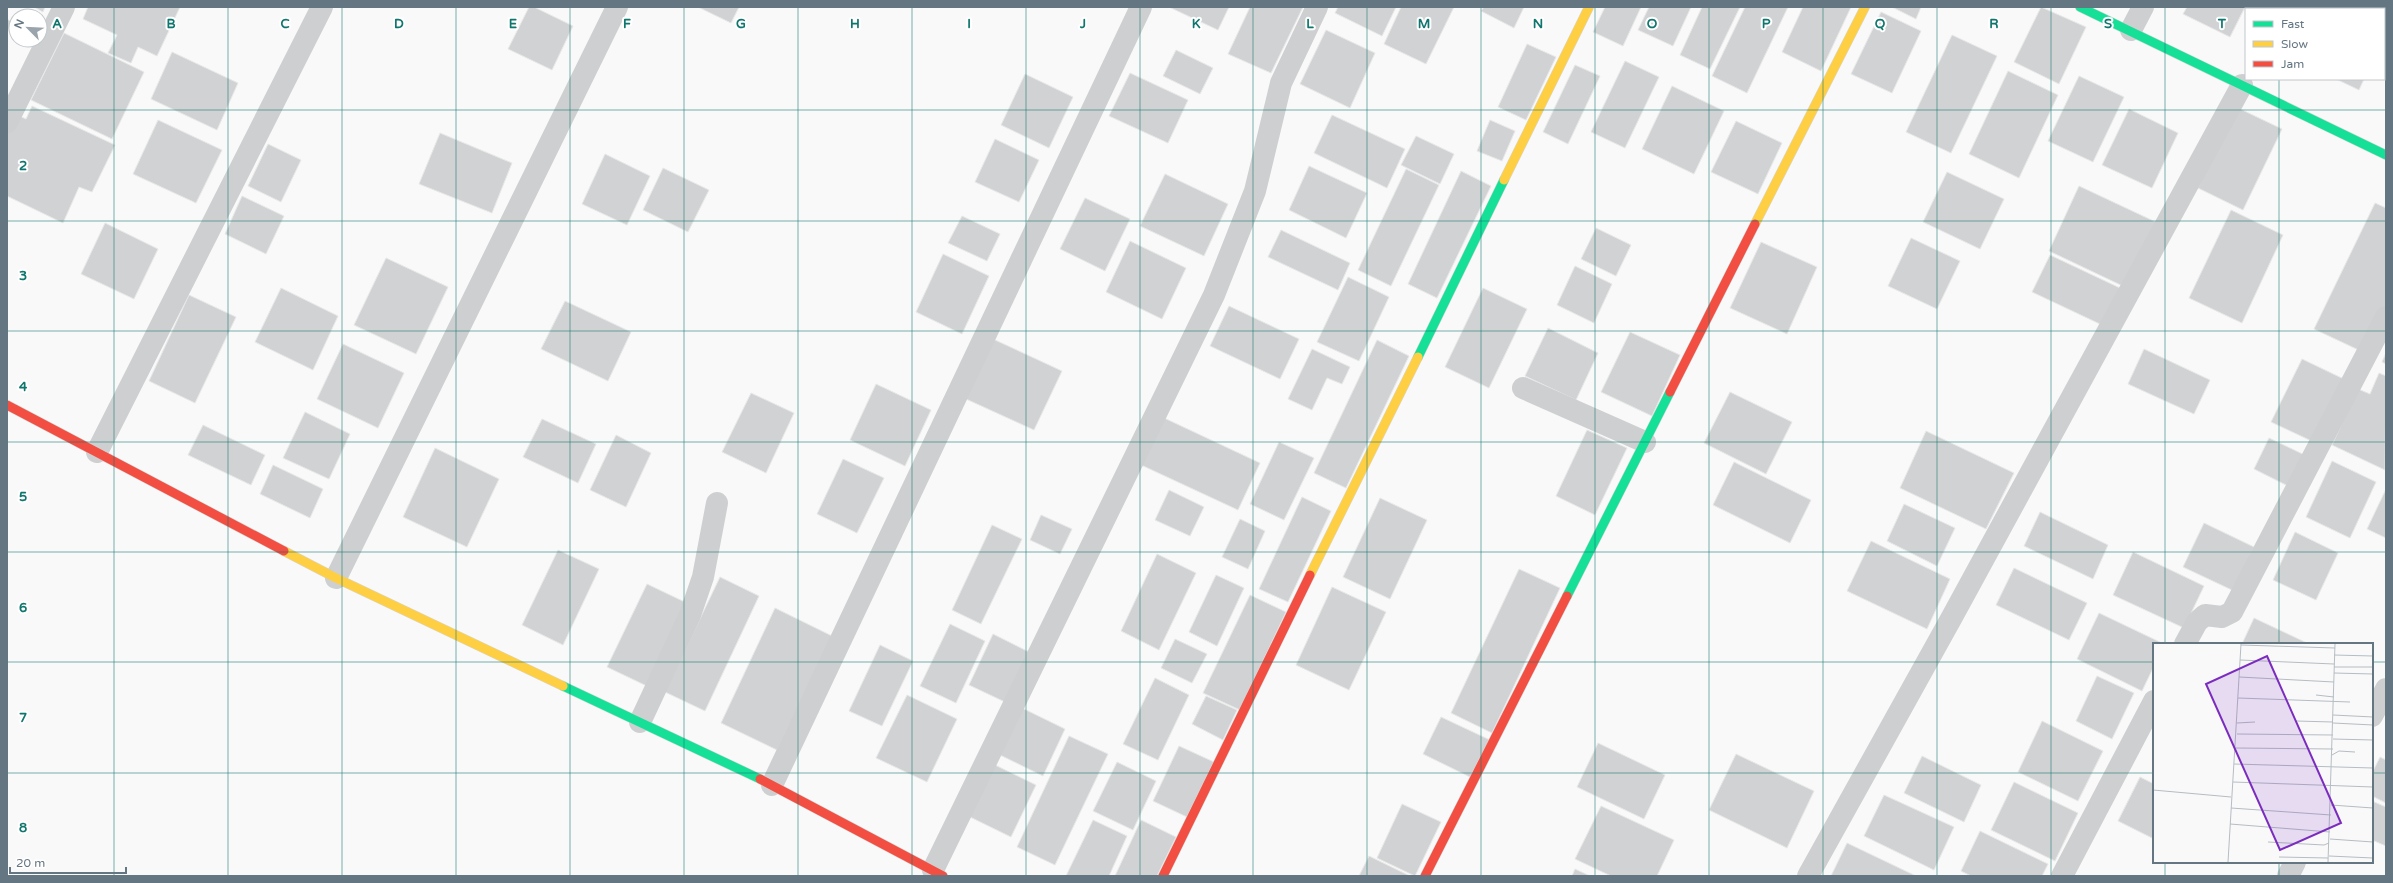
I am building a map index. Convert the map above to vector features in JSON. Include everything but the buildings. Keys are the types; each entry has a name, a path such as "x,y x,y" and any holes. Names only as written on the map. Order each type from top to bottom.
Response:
{"street":[{"path":"7,122 64,7"},
{"path":"97,452 322,7"},
{"path":"336,578 617,7"},
{"path":"772,785 1141,7"},
{"path":"7,405 336,578 772,785 938,873 1214,295 1255,191 1281,83 1317,7"},
{"path":"1163,876 1589,7"},
{"path":"1425,876 1865,7"},
{"path":"2080,7 2131,30 2386,155"},
{"path":"2131,30 2143,7"},
{"path":"1808,876 1952,617 2242,85"},
{"path":"2186,643 2197,622 2205,615 2222,617 2232,612 2386,317"},
{"path":"1522,388 1645,442"},
{"path":"640,722 690,615 704,577 718,503"},
{"path":"2373,714 2386,689"},
{"path":"2062,876 2153,703"},
{"path":"2288,876 2294,863"}],"traffic: fast":[{"path":"2080,7 2386,155"},
{"path":"1418,357 1504,180"},
{"path":"1567,596 1670,392"},
{"path":"563,686 760,779"}],"traffic: slow":[{"path":"1504,180 1589,7"},
{"path":"1755,224 1865,7"},
{"path":"1310,575 1418,357"},
{"path":"284,551 336,578 563,686"}],"traffic: jam":[{"path":"1670,392 1755,224"},
{"path":"7,405 284,551"},
{"path":"1163,876 1310,575"},
{"path":"1425,876 1567,596"},
{"path":"760,779 943,876"}]}
